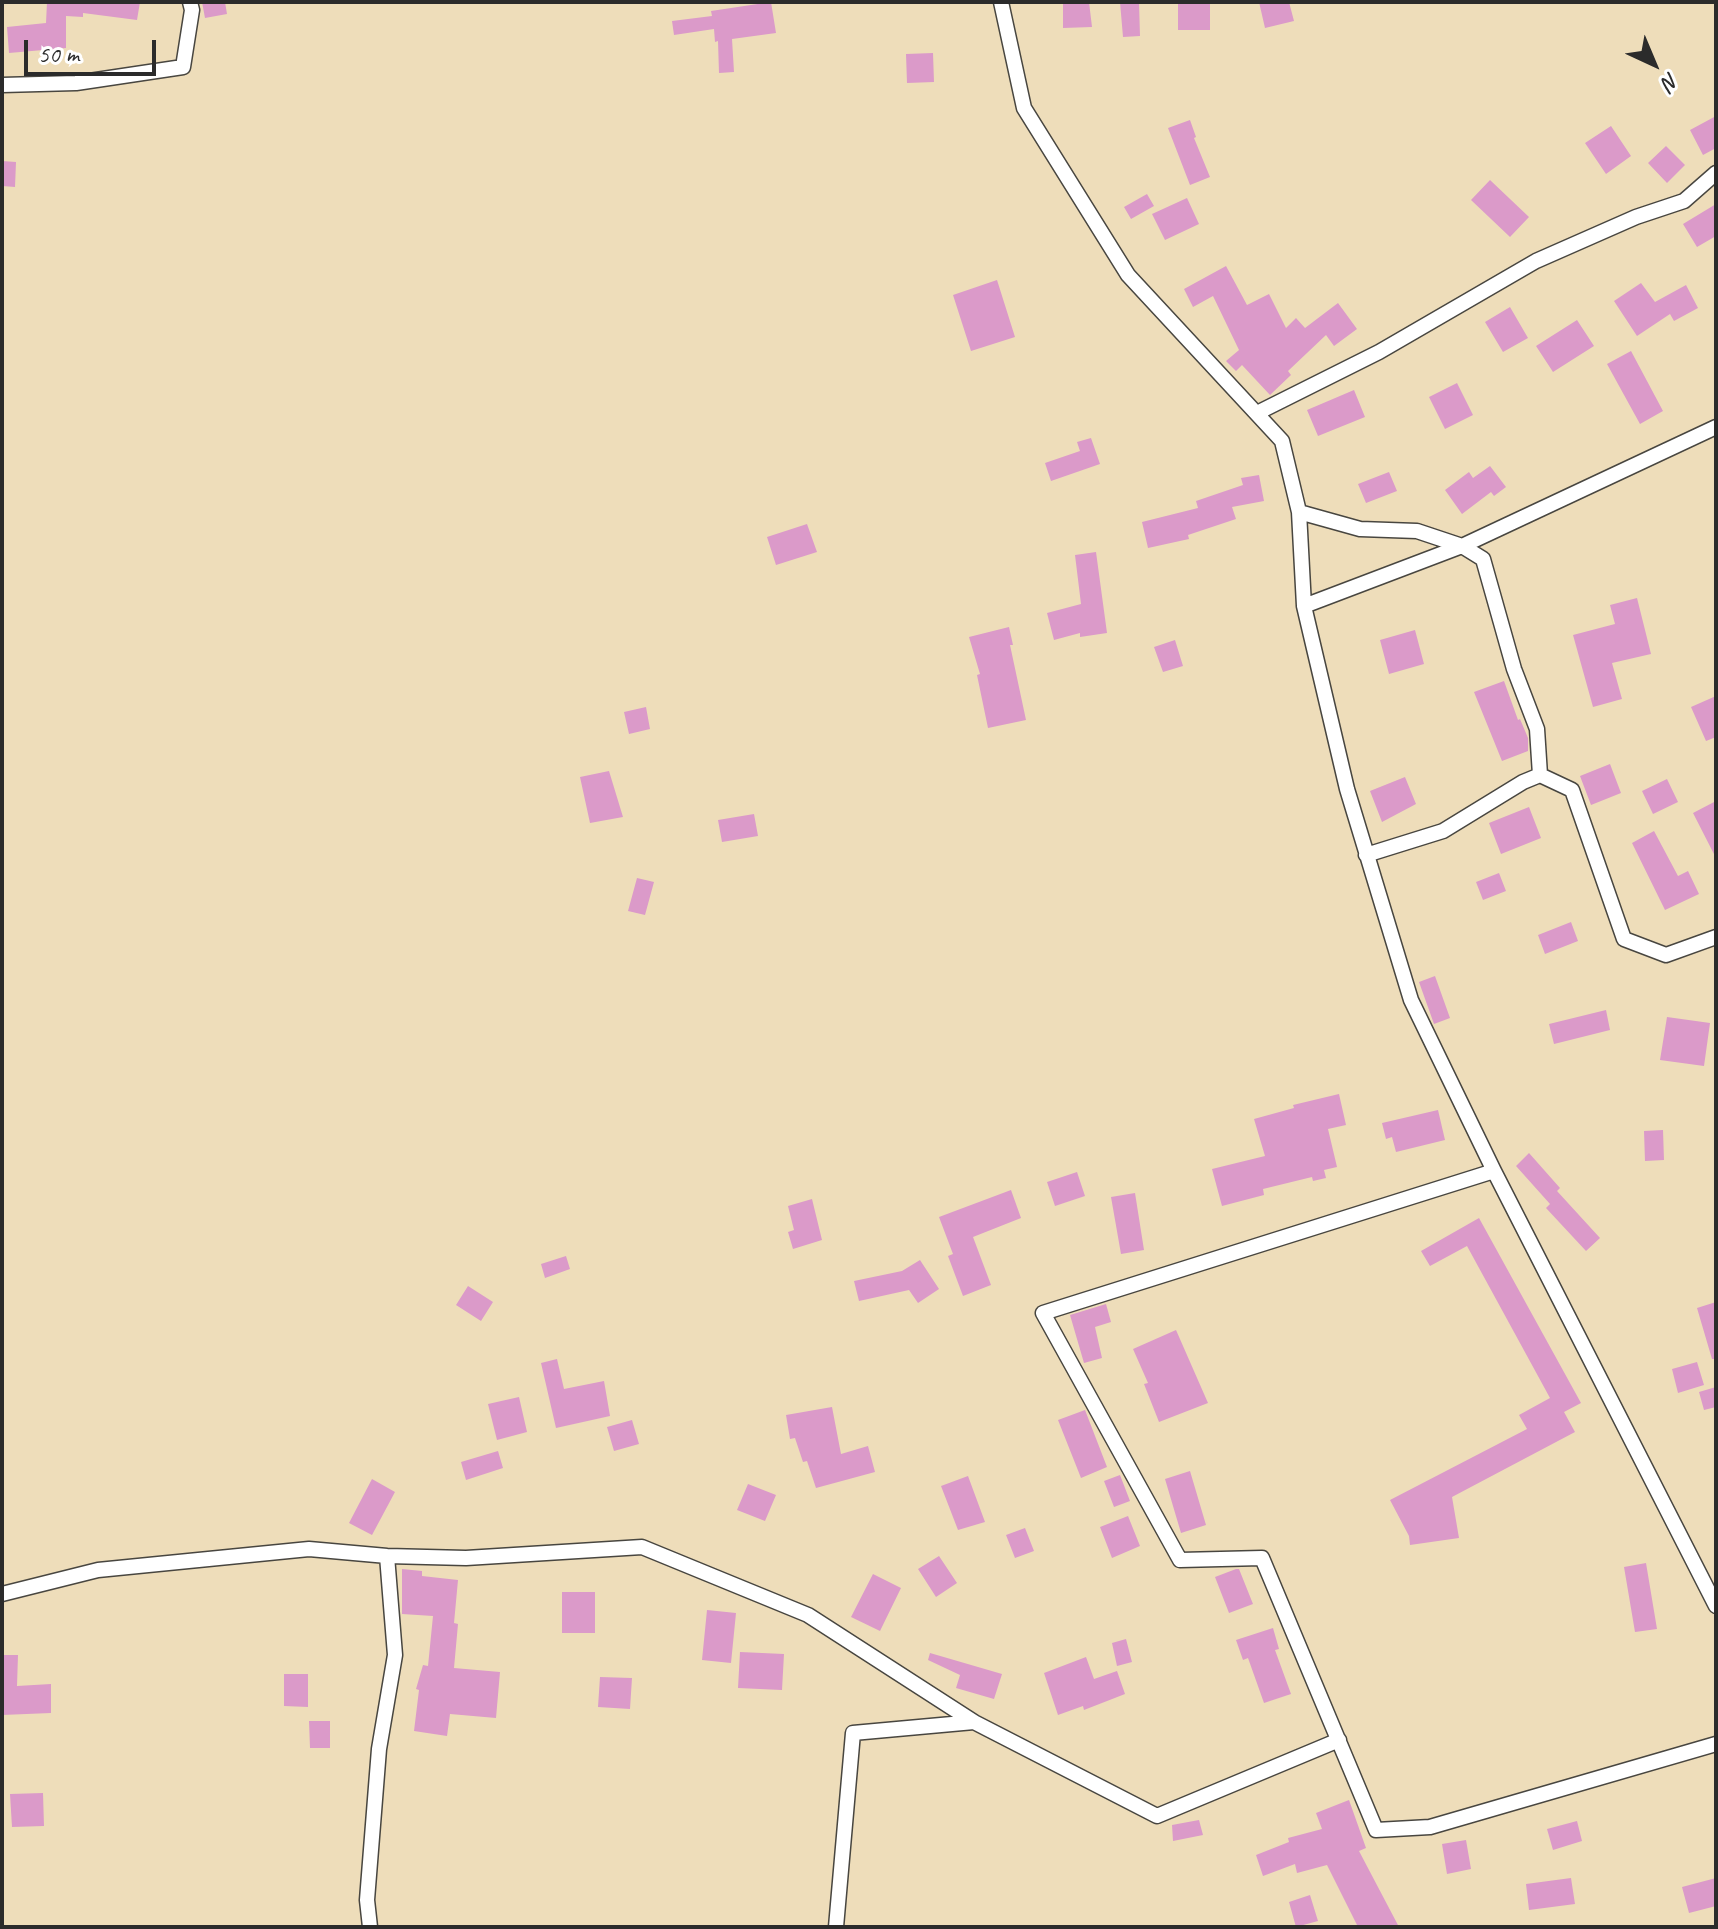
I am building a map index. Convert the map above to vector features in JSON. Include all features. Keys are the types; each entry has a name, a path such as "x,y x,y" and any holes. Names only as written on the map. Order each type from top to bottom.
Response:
{"street":[{"path":"2,85 76,83 183,67 192,10 190,2"},
{"path":"1001,2 1024,108 1128,275 1282,441 1299,512 1304,606 1347,789 1411,1000 1494,1171 1716,1606"},
{"path":"1257,413 1379,352 1536,261 1636,217 1684,201 1716,173"},
{"path":"1304,606 1462,546 1716,427"},
{"path":"1299,512 1360,529 1417,531 1462,546 1483,559 1514,669 1537,729 1540,775"},
{"path":"1366,855 1443,831 1523,782 1540,775 1572,790 1624,939 1666,955 1716,937"},
{"path":"1494,1171 1043,1313 1180,1560 1262,1558 1376,1830 1430,1827 1716,1744"},
{"path":"2,1594 98,1570 309,1549 387,1556 466,1558 642,1547 808,1615 974,1722 1157,1816 1339,1740"},
{"path":"370,1927 367,1900 379,1749 395,1655 387,1556"},
{"path":"836,1927 853,1733 974,1722"}],"building":[{"path":"47,2 140,2 137,20 83,13 83,17 66,16 66,48 9,53 7,27 46,23"},
{"path":"202,2 225,2 227,14 205,18"},
{"path":"771,2 776,33 732,39 734,72 719,73 718,41 715,42 714,29 674,35 672,21 712,16 711,11"},
{"path":"1063,2 1089,2 1092,27 1063,28"},
{"path":"1120,2 1139,2 1140,36 1123,37"},
{"path":"1178,2 1210,2 1210,30 1178,30"},
{"path":"1259,2 1289,2 1294,21 1265,28"},
{"path":"933,53 934,82 907,83 906,54"},
{"path":"1716,116 1716,148 1703,155 1690,130"},
{"path":"1190,120 1210,177 1190,185 1168,128"},
{"path":"1611,126 1631,156 1606,174 1585,143"},
{"path":"1666,146 1685,165 1667,183 1648,163"},
{"path":"2,161 16,162 15,187 2,186"},
{"path":"1490,180 1529,217 1510,237 1471,200"},
{"path":"1147,194 1154,206 1131,219 1124,207"},
{"path":"1187,198 1199,224 1165,240 1152,214"},
{"path":"1716,204 1716,236 1697,247 1683,224"},
{"path":"1226,266 1247,305 1269,294 1286,328 1296,318 1305,328 1338,303 1357,329 1334,346 1326,335 1288,371 1291,375 1270,395 1242,365 1236,371 1226,361 1239,350 1213,296 1193,307 1184,289"},
{"path":"997,280 1015,337 971,351 953,295"},
{"path":"1641,283 1655,302 1686,285 1698,308 1674,321 1670,314 1637,336 1614,301"},
{"path":"1510,307 1528,338 1503,352 1485,322"},
{"path":"1577,320 1594,346 1553,372 1536,346"},
{"path":"1631,351 1663,411 1640,424 1607,364"},
{"path":"1457,383 1473,415 1445,429 1429,397"},
{"path":"1354,390 1365,417 1318,436 1307,410"},
{"path":"1091,438 1100,464 1051,481 1045,463 1080,451 1077,442"},
{"path":"1490,466 1506,487 1494,496 1491,492 1462,514 1445,490 1469,472 1473,478"},
{"path":"1389,472 1397,491 1366,503 1358,484"},
{"path":"1259,475 1264,501 1232,507 1236,519 1188,535 1189,539 1148,548 1142,522 1198,508 1196,501 1243,485 1241,478"},
{"path":"807,524 817,552 776,565 767,537"},
{"path":"1096,552 1107,633 1080,637 1080,633 1054,640 1047,613 1081,604 1075,555"},
{"path":"1637,598 1651,654 1612,663 1622,699 1593,707 1573,635 1615,624 1610,605"},
{"path":"1009,627 1026,720 988,728 977,675 980,674 969,637"},
{"path":"1415,630 1424,664 1389,674 1380,640"},
{"path":"1175,640 1183,666 1163,672 1154,647"},
{"path":"1504,681 1528,738 1528,751 1502,761 1474,692"},
{"path":"1716,696 1716,737 1706,741 1691,707"},
{"path":"646,707 650,729 629,734 624,712"},
{"path":"1610,764 1621,793 1591,805 1580,776"},
{"path":"609,771 623,817 590,823 580,777"},
{"path":"1405,777 1416,804 1382,822 1370,791"},
{"path":"1667,779 1678,802 1653,814 1642,791"},
{"path":"1716,801 1716,858 1693,813"},
{"path":"1529,807 1541,838 1501,854 1489,823"},
{"path":"754,814 758,836 722,842 718,820"},
{"path":"1654,831 1678,876 1688,871 1699,894 1665,910 1632,843"},
{"path":"1499,873 1506,891 1483,900 1476,882"},
{"path":"637,878 654,882 645,915 628,911"},
{"path":"1571,922 1578,941 1545,954 1538,935"},
{"path":"1435,976 1450,1018 1434,1024 1419,982"},
{"path":"1606,1010 1610,1030 1554,1044 1549,1024"},
{"path":"1667,1017 1710,1023 1704,1066 1660,1060"},
{"path":"1339,1094 1346,1125 1328,1129 1337,1167 1324,1170 1326,1178 1313,1181 1312,1177 1263,1189 1264,1195 1222,1206 1212,1169 1265,1156 1254,1119 1294,1108 1293,1105"},
{"path":"1438,1110 1445,1140 1396,1152 1392,1137 1386,1139 1382,1123"},
{"path":"1663,1130 1664,1160 1645,1161 1644,1131"},
{"path":"1529,1153 1560,1188 1557,1191 1600,1238 1586,1251 1546,1208 1550,1204 1516,1166"},
{"path":"1077,1172 1085,1196 1055,1206 1047,1182"},
{"path":"1011,1190 1021,1218 973,1237 991,1285 963,1296 948,1256 953,1254 939,1217"},
{"path":"1135,1193 1144,1250 1121,1254 1111,1197"},
{"path":"812,1199 822,1240 793,1249 788,1232 794,1230 788,1206"},
{"path":"1479,1218 1581,1403 1564,1412 1575,1432 1452,1497 1459,1538 1410,1545 1409,1536 1390,1500 1527,1429 1519,1415 1550,1398 1467,1246 1430,1266 1421,1251"},
{"path":"566,1256 570,1269 545,1278 541,1264"},
{"path":"920,1260 939,1289 918,1303 909,1290 859,1301 854,1281 902,1271"},
{"path":"468,1286 493,1302 481,1321 456,1305"},
{"path":"1716,1302 1716,1359 1712,1359 1697,1308"},
{"path":"1106,1304 1111,1322 1095,1327 1102,1358 1084,1363 1070,1315"},
{"path":"1176,1330 1208,1403 1159,1422 1144,1384 1148,1383 1133,1349"},
{"path":"557,1359 564,1389 604,1381 610,1416 556,1428 541,1363"},
{"path":"1697,1362 1704,1385 1678,1393 1672,1369"},
{"path":"1716,1387 1716,1407 1704,1410 1699,1392"},
{"path":"519,1397 527,1432 497,1440 488,1404"},
{"path":"832,1407 841,1454 868,1446 875,1472 816,1488 795,1438 790,1439 786,1415"},
{"path":"1085,1410 1107,1467 1081,1478 1058,1420"},
{"path":"632,1420 639,1444 614,1451 607,1427"},
{"path":"498,1451 503,1468 466,1480 461,1462"},
{"path":"1190,1471 1206,1525 1181,1533 1165,1479"},
{"path":"1120,1475 1130,1501 1114,1507 1104,1481"},
{"path":"968,1476 985,1522 958,1530 941,1486"},
{"path":"372,1479 395,1492 372,1535 349,1523"},
{"path":"748,1484 776,1495 765,1521 737,1510"},
{"path":"1128,1516 1140,1546 1112,1558 1100,1527"},
{"path":"1025,1528 1034,1551 1015,1558 1006,1535"},
{"path":"939,1556 957,1583 936,1597 918,1569"},
{"path":"1646,1563 1657,1629 1635,1632 1624,1567"},
{"path":"402,1569 422,1571 422,1576 458,1580 454,1668 500,1672 496,1718 450,1714 447,1736 414,1731 419,1690 416,1689 423,1665 428,1666 433,1616 402,1614"},
{"path":"1239,1569 1253,1604 1229,1613 1215,1577"},
{"path":"873,1574 901,1588 880,1631 851,1617"},
{"path":"562,1592 595,1592 595,1633 562,1633"},
{"path":"707,1610 736,1613 731,1663 702,1660"},
{"path":"1273,1628 1279,1649 1275,1650 1291,1694 1264,1703 1248,1658 1243,1660 1236,1640"},
{"path":"1126,1639 1132,1662 1117,1666 1112,1643"},
{"path":"740,1652 784,1654 782,1690 738,1688"},
{"path":"930,1653 1002,1674 994,1699 956,1688 960,1675 928,1660"},
{"path":"2,1655 18,1655 17,1686 51,1684 51,1713 2,1715"},
{"path":"1086,1657 1094,1679 1117,1671 1125,1694 1084,1710 1083,1706 1058,1715 1044,1673"},
{"path":"284,1674 308,1674 308,1707 284,1706"},
{"path":"600,1677 632,1678 630,1709 598,1707"},
{"path":"309,1721 330,1721 330,1748 310,1748"},
{"path":"43,1793 44,1826 12,1827 10,1794"},
{"path":"1349,1800 1366,1848 1359,1851 1399,1927 1358,1927 1327,1865 1297,1873 1295,1864 1263,1876 1256,1855 1289,1842 1288,1838 1322,1829 1316,1813"},
{"path":"1199,1820 1203,1835 1173,1841 1172,1825"},
{"path":"1577,1821 1582,1841 1553,1850 1547,1829"},
{"path":"1466,1840 1471,1869 1447,1874 1442,1844"},
{"path":"1571,1878 1575,1904 1529,1910 1526,1884"},
{"path":"1716,1878 1716,1906 1689,1913 1682,1887"},
{"path":"1310,1895 1318,1921 1296,1927 1289,1902"}]}
